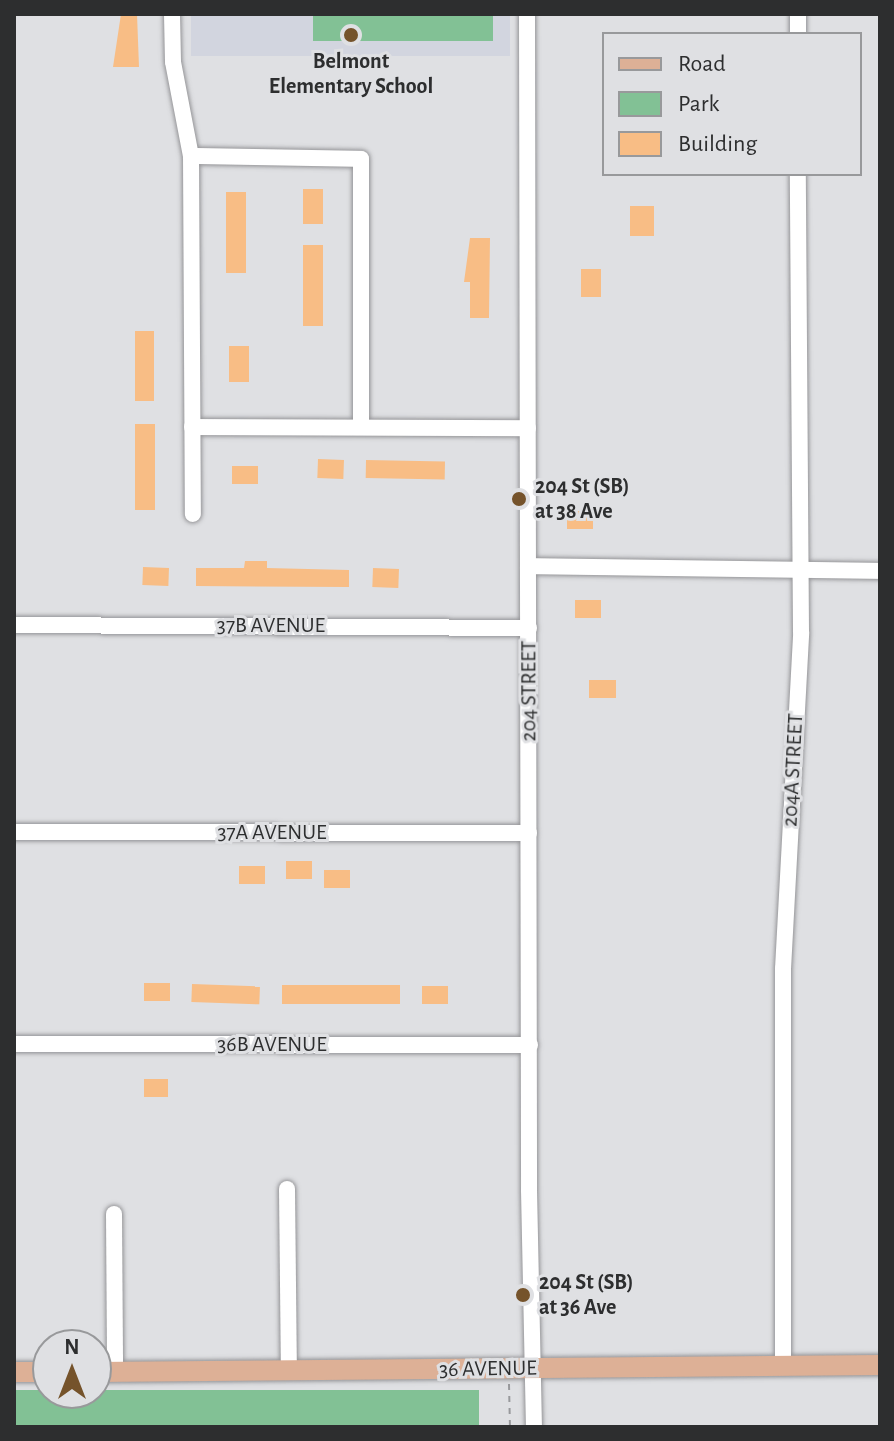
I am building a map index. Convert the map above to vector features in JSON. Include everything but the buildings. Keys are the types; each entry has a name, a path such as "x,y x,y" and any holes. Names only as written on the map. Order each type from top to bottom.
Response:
{"main road":[{"name":"36 AVENUE","path":"112,1372 880,1365"}],"street":[{"path":"172,14 173,62 191,156 193,514"},
{"name":"204 STREET","path":"527,14 534,1427"},
{"path":"191,156 361,159 361,427"},
{"name":"204A STREET","path":"783,1366 783,969 800,569 798,176"},
{"path":"192,427 528,428"},
{"path":"528,566 880,571"},
{"name":"37B AVENUE","path":"14,625 529,628"},
{"name":"37A AVENUE","path":"14,832 529,833"},
{"name":"36B AVENUE","path":"14,1044 530,1045"},
{"path":"287,1189 289,1370"},
{"path":"107,1329 114,1214"}],"path":[{"path":"509,1369 510,1427"}],"shaded area":[{"name":"Belmont Elementary School","path":"191,14 510,14 510,56 191,56"}],"green space":[{"path":"313,14 493,14 493,41 313,41"},
{"path":"14,1390 32,1390 32,1409 112,1409 112,1390 479,1390 479,1427 14,1427"}],"place":[{"name":"Belmont Elementary School","path":"351,35"},
{"name":"204 St (SB) at 38 Ave","path":"519,499"},
{"name":"204 St (SB) at 36 Ave","path":"523,1295"}]}
